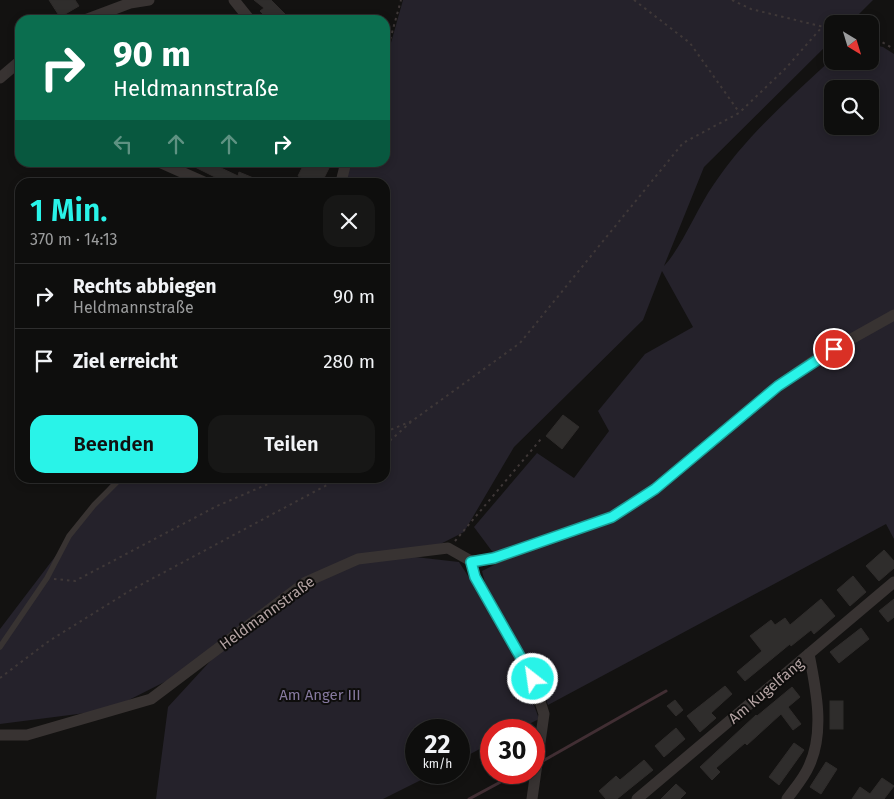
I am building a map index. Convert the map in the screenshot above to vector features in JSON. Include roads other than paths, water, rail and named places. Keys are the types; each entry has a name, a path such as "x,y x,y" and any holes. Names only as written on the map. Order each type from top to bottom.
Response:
{"street":[{"path":"98,15 130,3 149,0"},
{"path":"234,0 246,15"},
{"path":"0,78 15,65"},
{"path":"170,167 195,178"},
{"path":"532,799 544,714 533,679 475,577 471,562 494,558 612,517 655,489 784,382 819,357 894,316"},
{"name":"Heldmannstraße","path":"0,735 27,735 151,699 306,582 358,559 448,548 471,562"},
{"name":"Am Kugelfang","path":"637,799 894,582"},
{"path":"787,799 809,766 816,734 818,699 809,654"}],"lane":[{"path":"0,647 47,578 69,536 94,505 116,483"}],"waterway":[{"path":"545,760 666,691"},
{"path":"469,799 497,784"}],"park label":[{"name":"Am Anger III","path":"320,695"}]}
